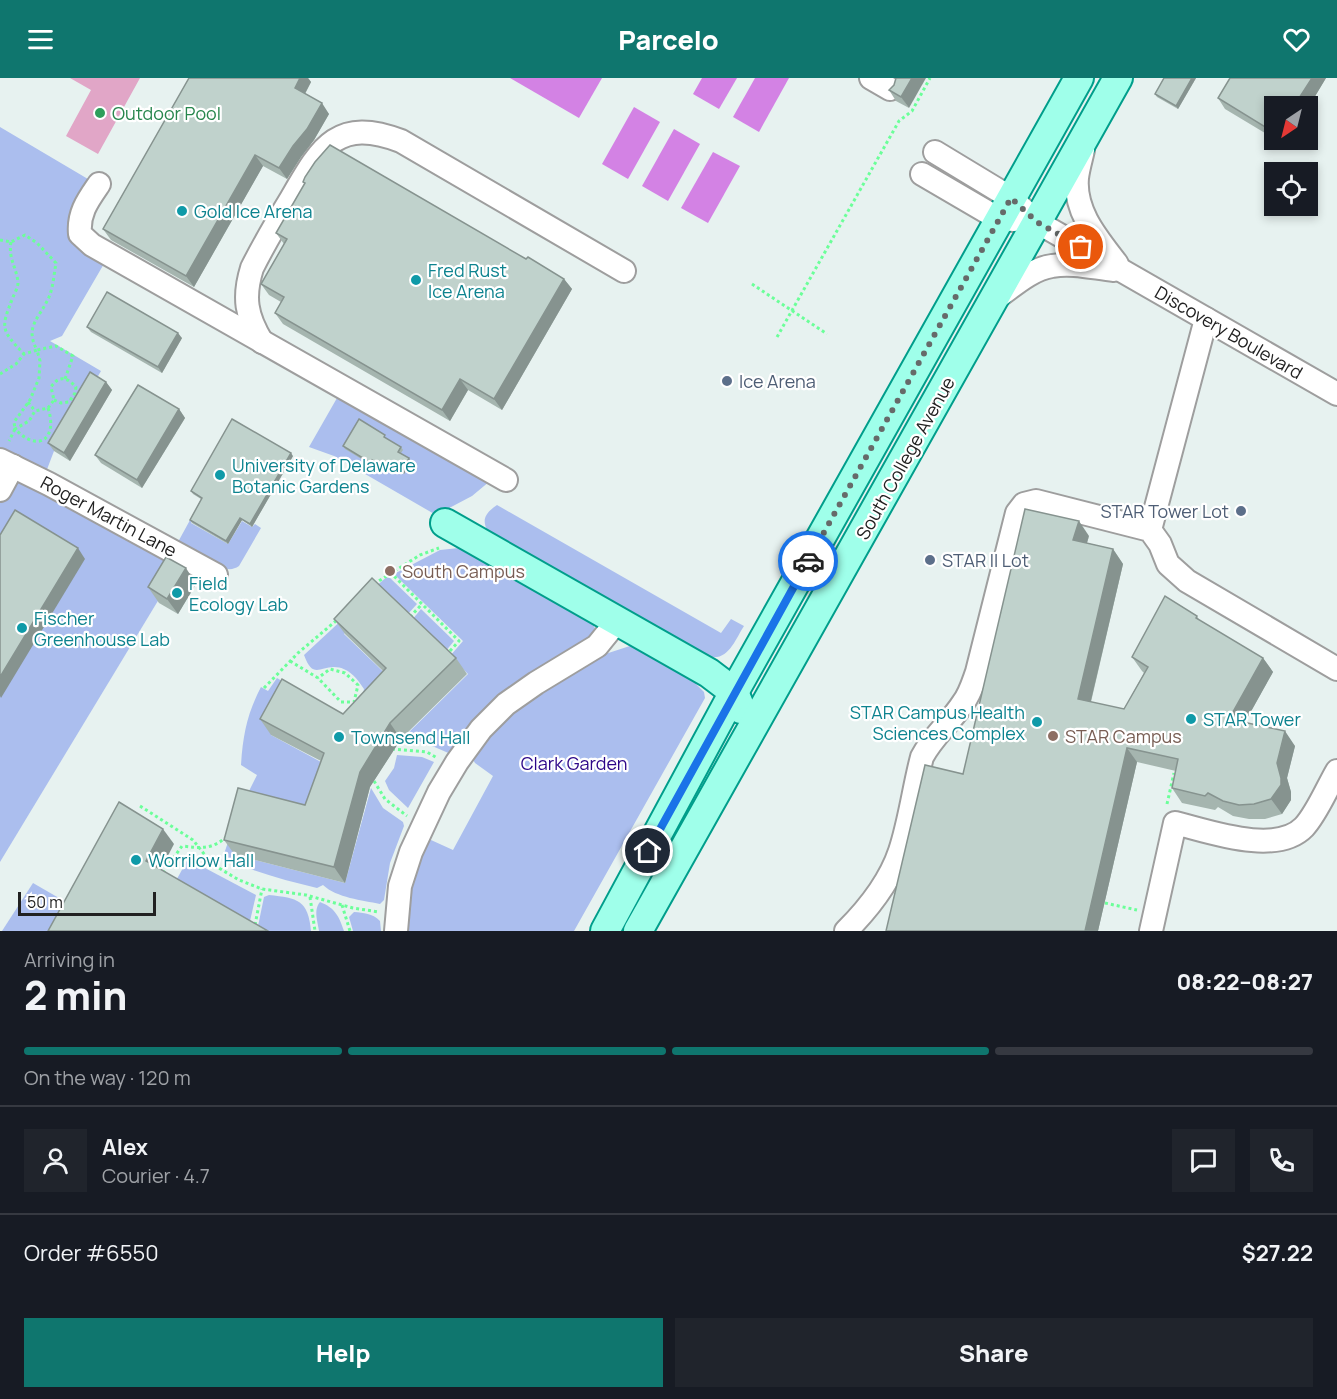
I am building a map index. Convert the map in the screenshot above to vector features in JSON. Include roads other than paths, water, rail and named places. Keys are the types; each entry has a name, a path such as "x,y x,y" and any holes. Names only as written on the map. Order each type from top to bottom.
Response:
{"main road":[{"name":"South College Avenue","path":"605,931 734,692 1079,78"},
{"name":"South College Avenue","path":"641,929 1118,78"},
{"path":"445,534 618,620 709,673 734,692 750,733"}],"street":[{"path":"871,78 890,89"},
{"path":"262,342 249,316 246,299 252,268 316,157 333,141 352,133 368,132 401,141 624,271"},
{"name":"Discovery Boulevard","path":"1086,135 1077,178 1077,193 1081,210 1122,271"},
{"path":"935,152 1005,209"},
{"path":"922,174 1005,209"},
{"path":"99,184 81,212 80,234 86,240 506,480"},
{"name":"Discovery Boulevard","path":"1005,209 1037,222 1337,394"},
{"name":"Discovery Boulevard","path":"992,301 1032,274 1052,266 1071,265 1122,271"},
{"path":"1149,530 1206,319"},
{"path":"0,490 7,463"},
{"name":"Roger Martin Lane","path":"7,463 49,483 216,575"},
{"path":"846,931 862,914 883,884 899,853 917,775 929,743 963,705 969,694 977,672 1017,513 1024,504 1036,501 1149,530 1160,544 1168,564 1187,581 1337,669"},
{"path":"396,931 400,886 411,852 439,792 480,729 506,704 597,646 618,620"},
{"path":"1146,921 1175,823 1260,841 1285,837 1303,828 1337,771"}],"place":[{"name":"Outdoor Pool","path":"100,113"},
{"name":"Gold Ice Arena","path":"182,211"},
{"name":"Fred Rust Ice Arena","path":"416,280"},
{"name":"Ice Arena","path":"727,381"},
{"name":"University of Delaware Botanic Gardens","path":"220,475"},
{"name":"STAR Tower Lot","path":"1241,511"},
{"name":"STAR II Lot","path":"930,560"},
{"name":"South Campus","path":"390,571"},
{"name":"Field Ecology Lab","path":"177,593"},
{"name":"Fischer Greenhouse Lab","path":"22,628"},
{"name":"STAR Tower","path":"1191,719"},
{"name":"STAR Campus Health Sciences Complex","path":"1037,722"},
{"name":"STAR Campus","path":"1053,736"},
{"name":"Townsend Hall","path":"339,737"},
{"name":"Worrilow Hall","path":"136,860"}],"park label":[{"name":"Clark Garden","path":"574,763"}]}
